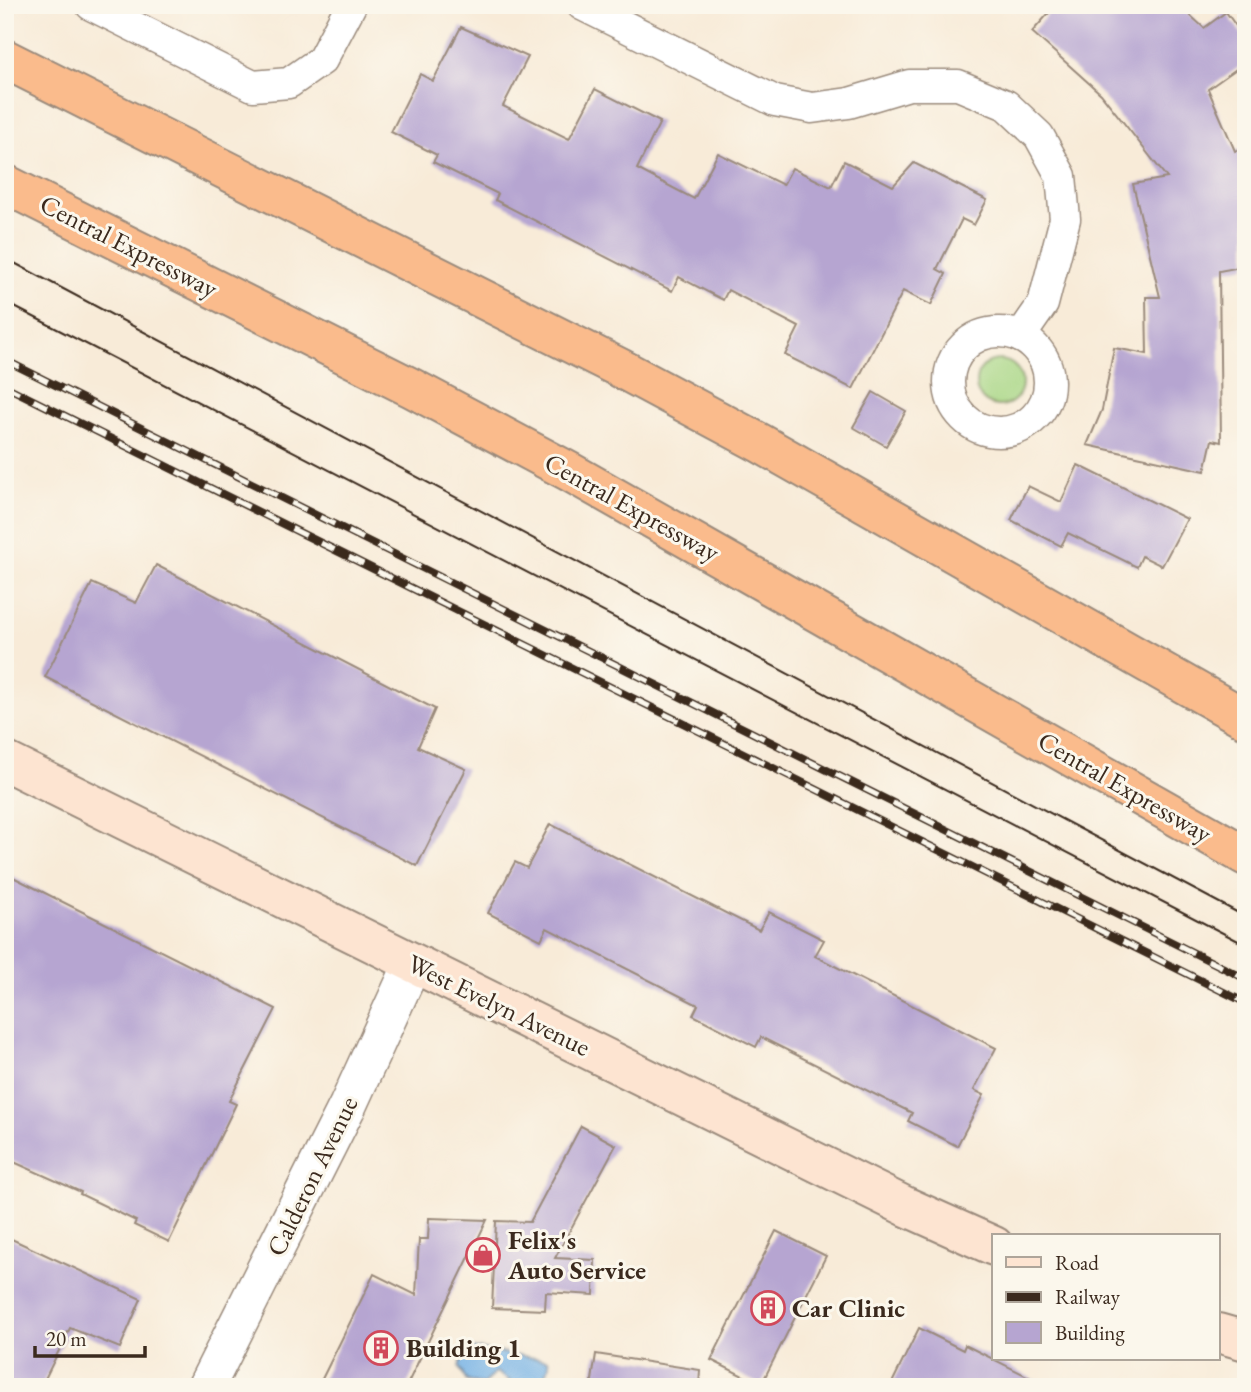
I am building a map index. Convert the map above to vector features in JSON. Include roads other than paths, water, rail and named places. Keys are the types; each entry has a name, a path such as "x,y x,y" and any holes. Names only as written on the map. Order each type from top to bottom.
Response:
{"highway":[{"path":"5,58 620,368 760,443 1243,718"},
{"name":"Central Expressway","path":"5,184 570,472 1232,848"}],"main road":[{"name":"West Evelyn Avenue","path":"5,761 907,1207 992,1245"},
{"path":"1220,1334 1246,1341"}],"street":[{"path":"91,5 253,86 289,83 322,60 351,5"},
{"path":"582,5 775,101 811,108 849,103 909,85 958,85 1006,105 1039,136 1061,176 1065,219 1043,303 1020,337"},
{"name":"Calderon Avenue","path":"206,1387 344,1112 414,963"}],"water":[{"path":"471,1348 548,1360 549,1367 540,1383 516,1385 496,1372 483,1384 467,1381 459,1367 465,1351"}],"tram line":[{"path":"5,258 1246,917"},
{"path":"5,302 1246,945"}],"railway":[{"path":"5,360 1246,979"},
{"path":"5,386 1246,1003"}],"place":[{"name":"Felix's Auto Service","path":"483,1255"},
{"name":"Car Clinic","path":"768,1308"},
{"name":"Building 1","path":"381,1348"}]}
